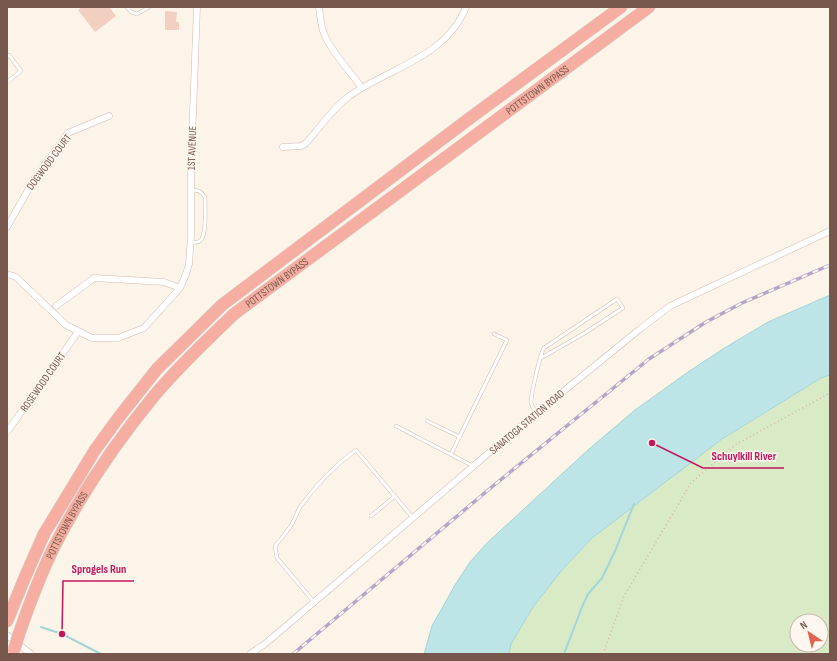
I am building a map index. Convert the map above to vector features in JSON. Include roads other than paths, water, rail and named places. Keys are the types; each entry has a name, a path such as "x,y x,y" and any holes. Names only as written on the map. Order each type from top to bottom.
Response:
{"highway":[{"name":"POTTSTOWN BYPASS","path":"7,621 24,577 44,534 95,450 119,417 158,369 222,305 470,118 621,7"},
{"name":"POTTSTOWN BYPASS","path":"13,652 13,635 54,547 76,508 109,454 154,396 190,356 234,314 649,7"}],"street":[{"name":"1ST AVENUE","path":"7,274 16,277 66,325 92,338 118,338 144,328 180,288 190,264 191,165 197,7"},
{"path":"319,7 324,35 331,48 362,88"},
{"path":"283,147 301,146 305,144 332,111 348,97 428,53 447,37 463,15 466,7"},
{"name":"DOGWOOD COURT","path":"7,225 35,178 68,133 109,116"},
{"name":"SANATOGA STATION ROAD","path":"250,654 264,644 537,413 670,306 830,231"},
{"path":"56,306 94,278 164,282 180,288"},
{"name":"ROSEWOOD COURT","path":"7,432 78,332"},
{"path":"13,635 31,654"}],"lane":[{"path":"127,7 131,12 138,14 148,7"},
{"path":"7,57 9,55 21,71 7,82"},
{"path":"191,190 198,190 205,197 204,234 201,240 191,242"},
{"path":"537,413 533,408 532,402 533,390 542,351 549,344 618,299 623,308 583,334 541,358"},
{"path":"451,454 507,340 494,334"},
{"path":"427,421 460,437"},
{"path":"396,426 474,466"},
{"path":"314,602 277,558 275,546 291,524 300,508 326,474 340,461 356,450 413,518"},
{"path":"371,516 395,496"}],"water":[{"path":"830,295 830,375 821,378 722,439 592,538 562,570 533,607 511,644 509,654 424,654 432,626 470,562 487,543 589,449 635,410 726,347 768,322"}],"waterway":[{"path":"564,654 588,594 602,578 615,551 634,504"},
{"path":"41,627 62,634 101,654"}],"railway":[{"path":"293,654 493,486 649,359 706,322 742,303 830,265"}],"place":[{"name":"Schuylkill River","path":"652,443"},
{"name":"Sprogels Run","path":"62,634"}]}
